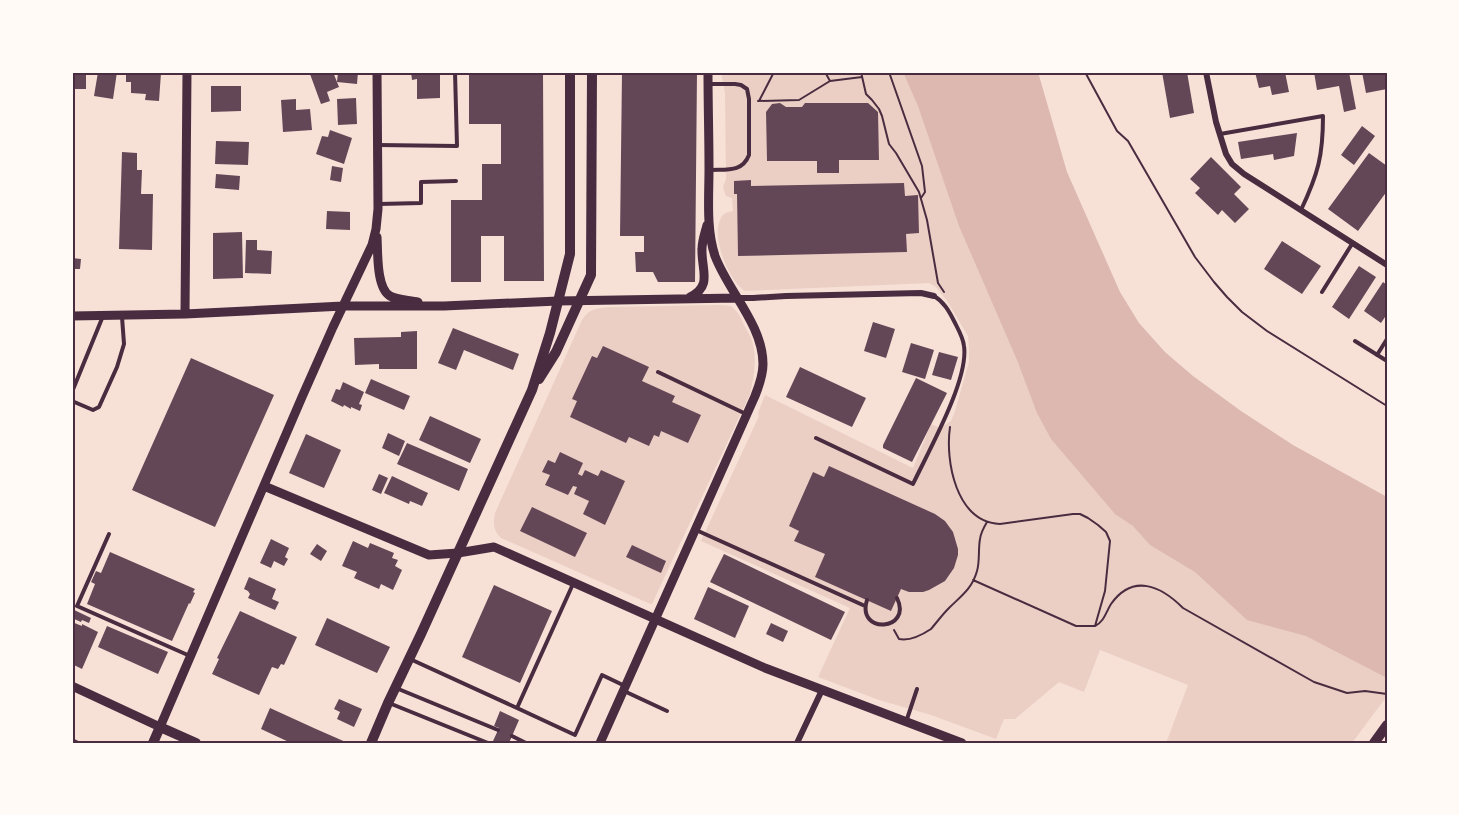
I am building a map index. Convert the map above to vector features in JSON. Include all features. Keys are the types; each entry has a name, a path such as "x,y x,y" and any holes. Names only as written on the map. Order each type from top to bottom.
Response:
{"main road":[{"path":"372,743 388,703 532,390 550,333 570,254 570,72"},
{"path":"532,390 556,352 591,275 592,72"},
{"path":"1376,740 1387,725"},
{"path":"153,743 160,727 196,743"}],"street":[{"path":"185,314 188,72"},
{"path":"377,72 378,204 376,229 380,280 389,296 444,306"},
{"path":"600,743 755,396 763,366 758,337 715,255 712,243 709,214 708,72"},
{"path":"1206,72 1220,134 1226,154 1232,164 1244,174 1387,265"},
{"path":"688,298 703,287 705,278 702,248 709,214"},
{"path":"72,686 160,727 302,397 372,245 376,229"},
{"path":"72,316 558,301 921,293 934,296"},
{"path":"264,486 429,555 494,547 765,668 962,743"},
{"path":"798,743 822,690"}],"lane":[{"path":"378,146 457,146 455,72"},
{"path":"708,84 741,85 747,89 749,101 749,154 744,165 739,168 709,170"},
{"path":"1220,134 1323,116 1320,163 1301,210"},
{"path":"378,204 421,203 421,182 456,181"},
{"path":"1322,292 1353,243"},
{"path":"816,438 912,484 955,394 964,361 961,336 948,310 934,296"},
{"path":"72,392 103,315"},
{"path":"72,401 93,411 99,407 117,367 124,344 122,315"},
{"path":"1377,355 1387,339"},
{"path":"1354,341 1387,361"},
{"path":"658,372 747,414"},
{"path":"695,530 865,606"},
{"path":"109,534 76,606 190,657"},
{"path":"517,708 574,583"},
{"path":"867,600 865,606 867,615 873,622 882,625 891,623 899,614 900,606 897,598"},
{"path":"410,659 575,735 602,675 667,711"},
{"path":"396,688 498,730"},
{"path":"906,722 917,688"},
{"path":"388,703 488,743"},
{"path":"512,736 526,743 533,743"},
{"path":"72,740 78,743"}],"path":[{"path":"759,101 774,72"},
{"path":"825,72 830,81"},
{"path":"861,72 866,94 882,116 888,144 896,153 921,198 938,283 945,293"},
{"path":"889,72 922,166 925,192 921,198"},
{"path":"1084,72 1117,130 1128,141 1196,256 1220,290 1242,312 1267,331 1387,406"},
{"path":"749,101 799,100 830,81 862,77"},
{"path":"951,421 948,438 949,460 958,490 966,506 987,522 1000,524 1080,514 1106,532 1110,541 1108,566 1105,591 1095,626"},
{"path":"891,623 899,639 905,640 931,630 950,607 964,595 974,580 979,563 980,539 987,522"},
{"path":"974,580 1076,626 1100,624 1119,595 1134,586 1146,585 1157,588 1171,596 1183,608 1314,682 1347,693 1365,691 1387,694"}],"shaded area":[{"path":"721,72 986,72 995,166 1387,604 1387,696 1352,743 1166,743 1188,685 1100,650 1084,692 1059,682 1015,719 1004,719 996,739 818,677 850,608 701,541 759,416 765,395 913,468 931,424 940,428 951,421 969,362 968,336 947,301 936,287 929,283 745,291 739,286 727,268 718,235 718,226 722,216 733,211 732,198 726,196 723,187 726,179 725,93"},
{"path":"903,72 1038,72 1067,172 1120,292 1139,323 1165,352 1241,411 1293,445 1387,497 1387,678 1306,636 1247,620 1195,572 1150,545 1133,526 1115,514 1051,439 1037,413 1017,360 959,226 918,106"},
{"path":"731,306 736,310 751,338 755,359 750,394 652,604 501,538 494,527 495,513 587,313 609,307"}],"building":[{"path":"73,72 86,72 86,89 75,89 75,96 72,96"},
{"path":"98,72 117,72 113,99 94,96"},
{"path":"126,72 161,73 159,101 145,100 146,94 131,93 131,82 126,82"},
{"path":"333,72 339,87 327,92 330,101 321,104 310,74"},
{"path":"338,72 358,72 357,84 337,82"},
{"path":"411,72 440,72 440,98 417,99 417,79 412,80"},
{"path":"469,72 543,72 544,281 504,281 504,236 481,236 481,282 451,282 451,200 482,200 482,164 501,164 501,124 469,124"},
{"path":"622,72 697,72 695,282 658,282 653,272 636,272 635,252 644,252 644,236 620,236"},
{"path":"1162,72 1187,72 1194,113 1170,118"},
{"path":"1255,72 1285,72 1289,92 1272,95 1270,86 1259,88"},
{"path":"1314,72 1349,72 1356,109 1344,112 1339,86 1317,90"},
{"path":"1362,72 1387,72 1387,89 1366,93"},
{"path":"211,86 241,86 241,111 211,112"},
{"path":"356,98 357,124 338,125 337,99"},
{"path":"296,99 296,110 310,109 312,130 283,132 281,100"},
{"path":"780,103 786,107 802,107 805,103 868,103 878,112 879,160 839,160 839,173 817,173 817,161 767,161 766,112 772,104"},
{"path":"1362,126 1375,136 1354,165 1341,155"},
{"path":"330,130 352,138 344,164 316,154 322,136 328,137"},
{"path":"1297,133 1294,156 1274,160 1273,154 1241,159 1238,142"},
{"path":"216,141 249,142 248,165 215,164"},
{"path":"122,152 137,153 137,170 142,170 141,194 153,194 152,250 119,249"},
{"path":"1369,153 1387,166 1387,191 1358,231 1328,209"},
{"path":"1211,157 1241,187 1234,194 1249,209 1235,223 1222,210 1218,215 1195,193 1200,188 1190,179"},
{"path":"332,166 343,168 341,182 330,180"},
{"path":"216,174 240,176 239,190 215,188"},
{"path":"751,180 751,186 904,183 905,196 918,195 919,233 906,234 907,252 738,256 737,194 734,194 734,181"},
{"path":"327,211 350,212 350,230 326,229"},
{"path":"242,232 243,278 213,279 213,233"},
{"path":"246,240 257,240 257,250 272,251 271,274 245,273"},
{"path":"1282,241 1321,266 1302,294 1264,269"},
{"path":"72,258 81,259 80,269 75,269 75,282 72,281"},
{"path":"1359,266 1376,277 1349,319 1332,307"},
{"path":"1383,282 1387,285 1387,314 1381,323 1364,311"},
{"path":"873,322 895,329 886,358 864,351"},
{"path":"453,328 519,354 513,370 464,350 456,370 438,363"},
{"path":"417,331 417,369 379,369 379,364 355,365 354,338 401,337 401,332"},
{"path":"911,343 934,350 925,379 902,372"},
{"path":"603,346 649,367 642,381 675,396 672,402 701,415 688,443 661,431 659,437 654,435 649,446 629,437 626,443 570,417 577,401 572,399 592,356 597,358"},
{"path":"939,352 958,357 951,380 932,375"},
{"path":"191,358 274,395 215,527 132,490"},
{"path":"800,367 866,398 852,427 786,397"},
{"path":"916,378 947,393 912,462 883,448 883,445"},
{"path":"371,379 410,396 404,410 365,393"},
{"path":"343,382 364,392 359,404 362,405 360,411 331,401 336,389 340,390"},
{"path":"430,416 481,439 470,463 419,440"},
{"path":"388,433 405,441 399,456 382,448"},
{"path":"306,434 341,450 324,488 289,473"},
{"path":"407,443 468,469 459,491 397,464"},
{"path":"560,452 583,463 578,474 582,476 585,470 598,476 601,470 625,481 605,525 583,514 589,501 574,494 577,487 573,486 568,495 545,485 550,475 542,472 548,460 555,463"},
{"path":"829,466 935,514 945,521 953,532 958,555 954,568 945,581 923,592 909,592 901,589 891,611 815,577 825,554 794,541 799,531 789,526 813,472 824,477"},
{"path":"379,474 388,478 381,494 372,490"},
{"path":"392,476 428,493 422,506 410,501 409,504 384,493"},
{"path":"532,507 587,533 575,557 520,531"},
{"path":"271,539 289,548 285,557 288,559 284,566 274,561 271,568 260,563"},
{"path":"353,541 368,548 370,543 394,553 392,558 398,560 395,566 402,570 393,590 381,584 379,589 354,578 357,572 342,566"},
{"path":"317,544 327,551 321,561 310,554"},
{"path":"632,545 666,561 661,573 626,557"},
{"path":"110,552 195,589 172,641 87,604 95,584 91,582 96,571 101,573"},
{"path":"724,554 845,612 831,640 710,582"},
{"path":"249,577 276,589 272,599 279,602 275,610 248,598 250,594 244,589"},
{"path":"494,585 552,611 520,683 462,657"},
{"path":"708,587 749,606 735,638 694,619"},
{"path":"72,609 91,618 89,623 72,618"},
{"path":"240,611 297,637 284,665 281,664 278,669 272,667 259,695 212,674 219,659 217,658"},
{"path":"327,618 390,647 377,673 315,645"},
{"path":"72,622 98,632 82,669 72,664"},
{"path":"771,623 788,631 783,642 766,634"},
{"path":"107,626 168,652 158,674 98,647"},
{"path":"339,699 362,709 354,727 337,719 340,712 334,709"},
{"path":"270,708 348,743 291,743 261,729"},
{"path":"500,711 519,720 509,743 493,741 499,728 494,726"}]}
